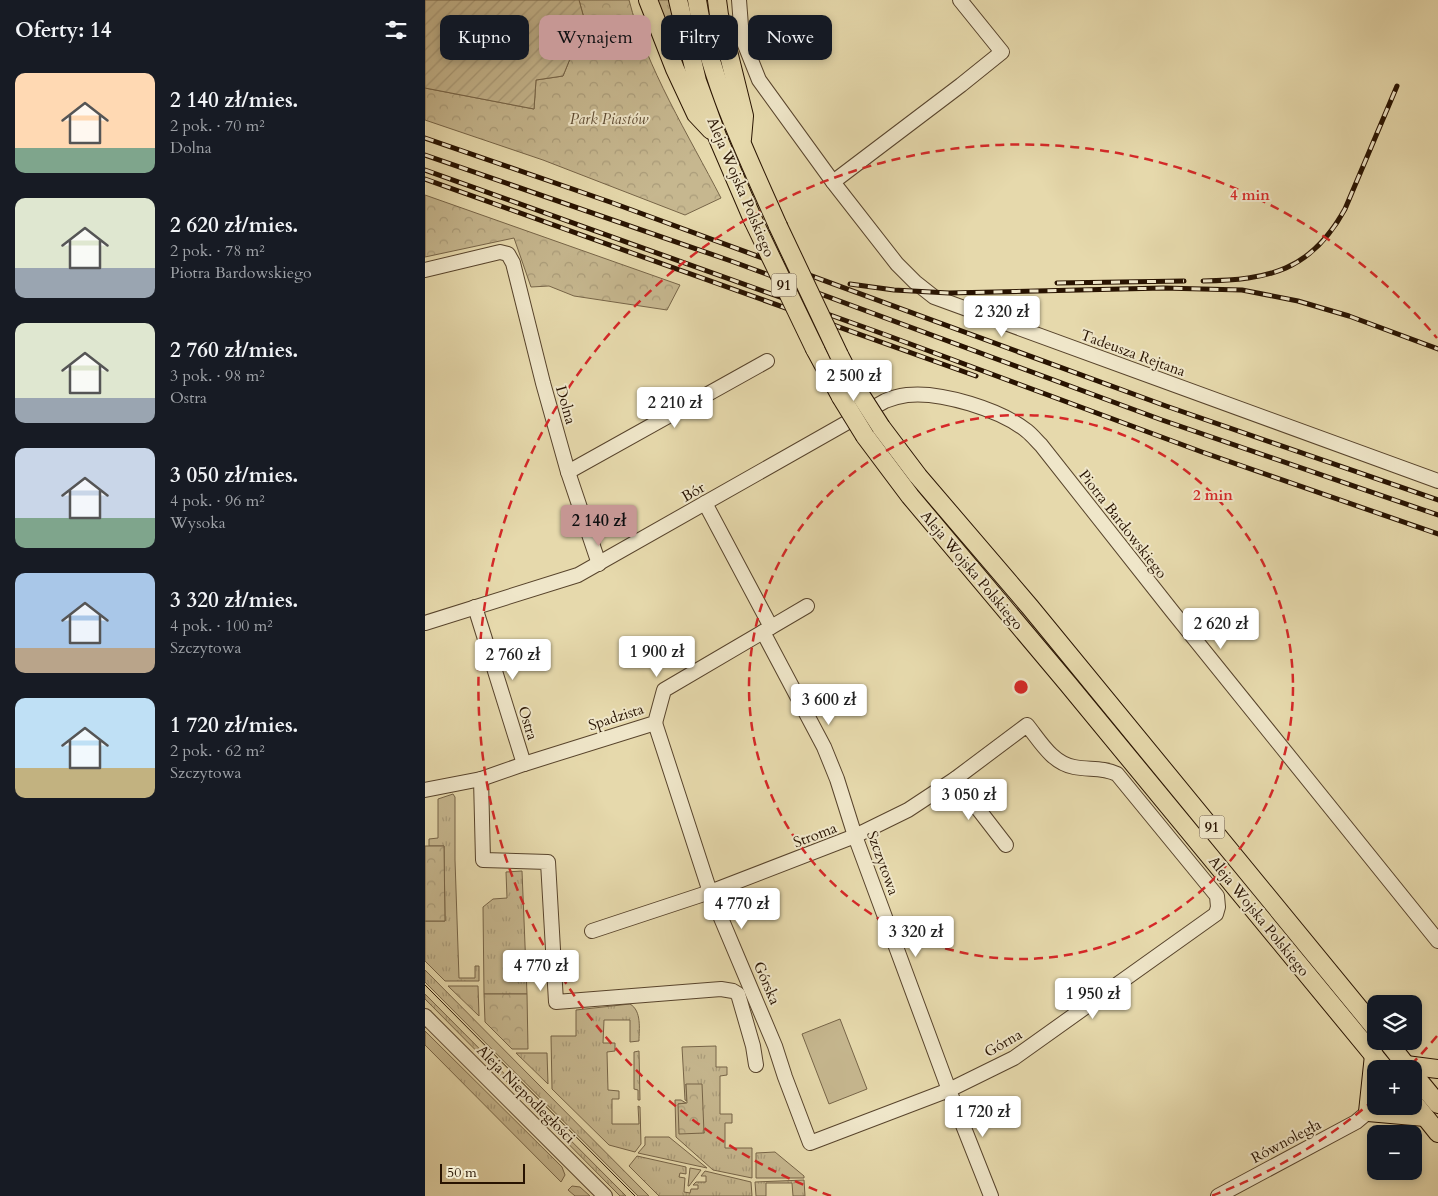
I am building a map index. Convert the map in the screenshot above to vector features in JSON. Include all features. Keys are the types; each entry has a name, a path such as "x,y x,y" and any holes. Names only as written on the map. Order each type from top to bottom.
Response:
{"main road":[{"path":"648,0 671,60 696,114 717,136"},
{"name":"Aleja Wojska Polskiego","path":"679,0 697,81 717,136 753,220 815,349 865,436 910,496 1137,767 1378,1060"},
{"name":"Aleja Wojska Polskiego","path":"697,0 711,60 742,145 839,354 856,388 881,427 917,476 1030,607 1367,1017"},
{"path":"717,0 744,116 742,145"},
{"path":"1394,1050 1402,1060"},
{"path":"1422,1069 1438,1069"},
{"path":"1422,1085 1438,1104"},
{"path":"1422,1113 1438,1133"},
{"path":"1403,1115 1425,1117"}],"street":[{"name":"Tadeusza Rejtana","path":"739,0 745,45 759,80 833,182 897,264 934,297 1438,481"},
{"path":"833,182 1002,52 960,0"},
{"name":"Dolna","path":"425,270 500,252 508,254 513,263 543,383 568,472 599,564"},
{"path":"568,472 767,361"},
{"name":"Piotra Bardowskiego","path":"885,401 907,395 930,395 951,399 997,414 1028,432 1041,445 1177,618 1438,942"},
{"name":"Bór","path":"425,622 578,575 885,401"},
{"name":"Szczytowa","path":"705,503 824,746 837,779 855,836 949,1090 991,1196"},
{"name":"Ostra","path":"475,606 524,764"},
{"name":"Spadzista","path":"425,790 481,779 655,723 664,690 807,606"},
{"name":"Górska","path":"655,723 710,892 775,1046 810,1143"},
{"name":"Stroma","path":"592,930 710,892 855,836 908,810 955,779 1027,725 1057,760 1075,767 1109,770 1117,774 1217,896 1218,908 1216,914"},
{"path":"481,779 483,860 548,862 556,1002 721,989 733,991 738,994 753,1046 756,1065"},
{"path":"955,779 1006,845"},
{"name":"Górna","path":"810,1143 949,1090 1014,1058 1216,914"},
{"name":"Aleja Niepodległości","path":"425,1016 605,1196"},
{"name":"Równoległa","path":"1218,1196 1355,1122 1367,1113"}],"green space":[{"path":"425,0 579,0 583,15 539,15 539,60 570,60 563,76 536,80 534,109 425,88"},
{"name":"Park Piastów","path":"579,0 629,0 634,15 583,15"},
{"path":"656,0 670,0 673,15 662,15"},
{"name":"Park Piastów","path":"570,60 650,60 682,126 721,198 685,215 543,160 425,120 425,88 534,109 536,80 563,76"},
{"path":"680,60 684,60 695,96"},
{"path":"425,195 680,285 667,310 574,296 549,286 531,287 514,238 425,257"},
{"path":"453,794 455,797 459,978 475,978 475,966 479,966 479,981 445,981 425,961 425,921 445,921 444,846 429,846 429,839 438,838 438,799"},
{"path":"425,846 444,846 445,921 425,921"},
{"path":"522,871 527,994 484,994 483,907 493,899 507,898 506,872"},
{"path":"425,970 649,1196 638,1196 425,982"},
{"path":"448,986 478,986 479,1016"},
{"path":"425,994 626,1196 620,1196 615,1191 425,999"},
{"path":"484,994 527,994 528,1049 512,1049 485,1022"},
{"path":"630,1004 634,1007 638,1016 639,1041 630,1042 630,1020 604,1020 603,1043 615,1043 615,1051 607,1052 608,1090 619,1091 619,1099 612,1099 612,1124 639,1124 638,1106 640,1107 641,1144 635,1152 609,1145 552,1089 551,1036 576,1036 576,1010"},
{"path":"840,1019 867,1089 829,1104 802,1034"},
{"path":"425,1031 562,1167 565,1175 561,1182 425,1045"},
{"path":"716,1046 716,1067 727,1067 727,1075 720,1076 720,1114 732,1114 732,1123 725,1123 725,1148 752,1148 752,1178 713,1170 676,1137 675,1100 681,1100 686,1103 678,1104 704,1133 686,1084 687,1101 685,1100 682,1047"},
{"path":"639,1051 640,1100 638,1100 638,1090 634,1089 634,1052"},
{"path":"516,1053 547,1053 548,1084"},
{"path":"686,1084 702,1084 704,1133 679,1134 678,1104 687,1103"},
{"path":"645,1137 669,1137 707,1168 638,1153 645,1145"},
{"path":"775,1152 804,1178 756,1178 756,1153"},
{"path":"637,1156 686,1167 686,1174 680,1173 679,1177 685,1178 684,1192 690,1193 691,1189 698,1189 698,1185 693,1185 696,1182 706,1182 706,1176 701,1176 705,1171 751,1182 752,1196 659,1196 629,1166"},
{"path":"690,1168 701,1170 688,1186"},
{"path":"804,1180 805,1196 793,1196 792,1183 766,1183 766,1196 756,1196 755,1182"},
{"path":"572,1186 580,1187 590,1196 575,1196 568,1190"}],"tram line":[{"path":"425,985 635,1196"}],"railway":[{"path":"1203,281 1248,278 1268,274 1286,268 1303,259 1318,246 1332,230 1345,209 1397,86"},
{"path":"425,138 610,202 1166,406 1438,500"},
{"path":"425,155 731,261 1162,420 1438,515"},
{"path":"425,170 886,335 1202,452 1438,534"},
{"path":"425,179 976,376"},
{"path":"1057,283 1184,281"},
{"path":"850,284 894,290 949,293 1163,288 1242,290 1298,301 1349,316 1438,349"}]}
